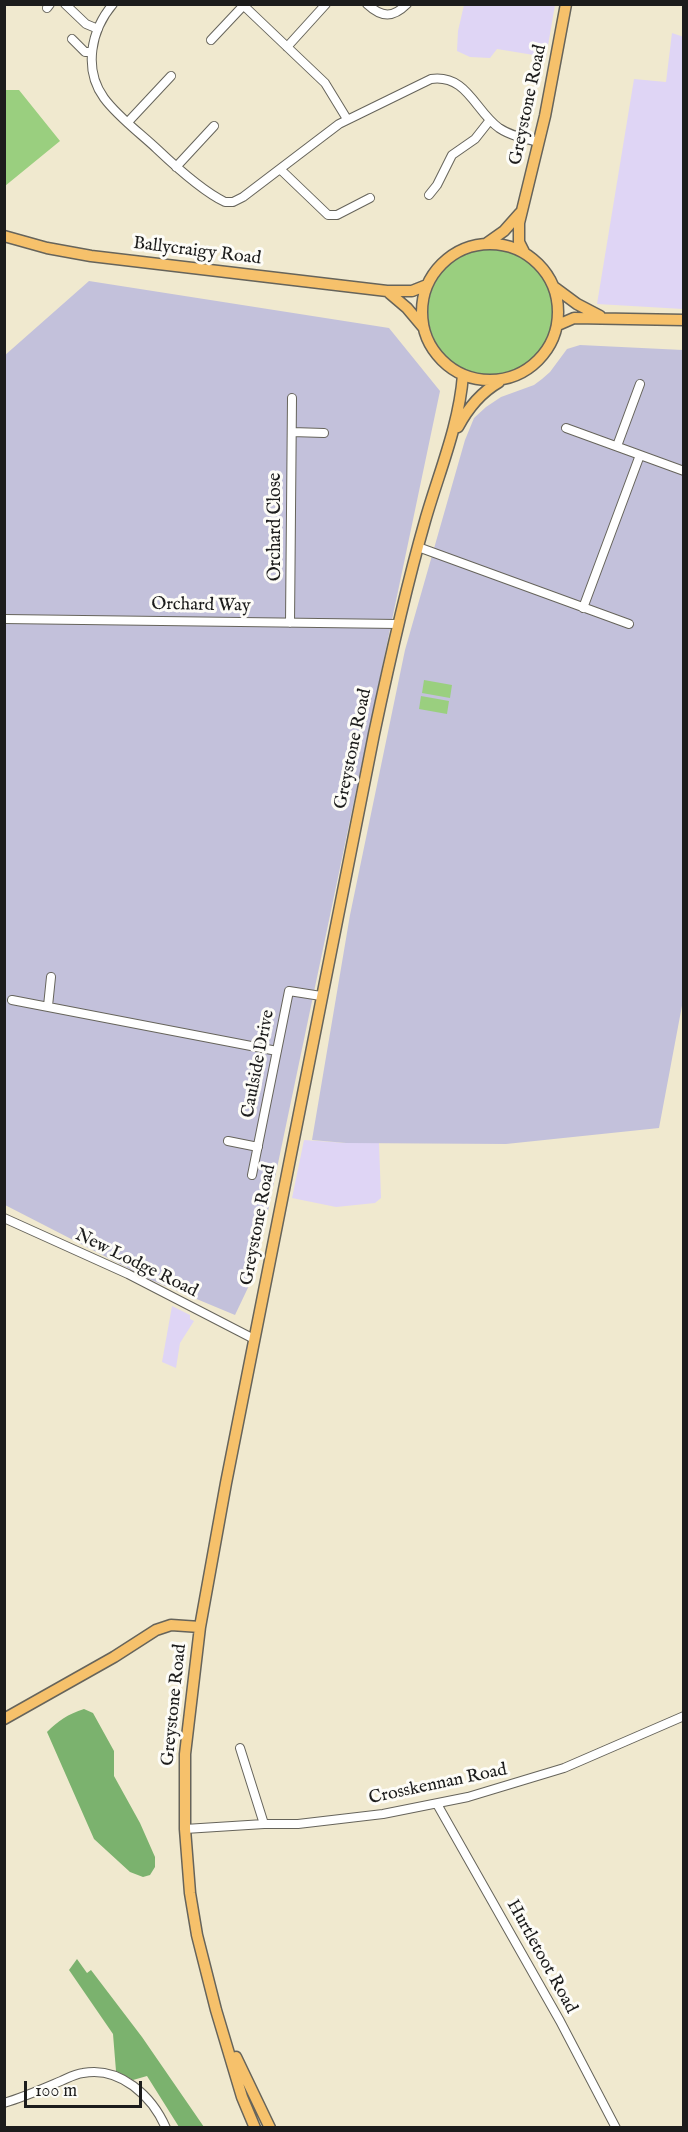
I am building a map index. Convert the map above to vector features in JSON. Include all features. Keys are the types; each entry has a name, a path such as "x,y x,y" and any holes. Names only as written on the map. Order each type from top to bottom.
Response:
{"main road":[{"name":"Greystone Road","path":"524,252 519,242 522,211 539,142 566,4"},
{"name":"Greystone Road","path":"487,243 504,231 522,211"},
{"name":"Ballycraigy Road","path":"4,236 47,248 100,257 387,291 411,291 427,285"},
{"path":"487,243 507,245 524,252 542,267 554,287 559,306 558,326 553,341 544,355 532,367 502,380 482,380 463,375 440,359 429,344 423,328 422,306 427,285 433,275 447,259 466,248 487,243"},
{"path":"554,287 577,304 603,318"},
{"path":"387,291 407,308 423,328"},
{"path":"558,326 574,318 684,320"},
{"name":"Greystone Road","path":"255,2127 242,2097 196,1935 185,1829 184,1754 200,1627 321,996 398,624 418,547 453,435 463,375"},
{"name":"Greystone Road","path":"453,435 476,400 502,380"},
{"path":"4,1719 114,1657 156,1630 171,1625 200,1627"},
{"name":"Greystone Road","path":"223,2030 270,2127"}],"street":[{"path":"65,4 86,24 98,29"},
{"path":"113,4 98,29 92,52 93,69 101,92 108,102 176,167 228,203 243,197 347,119 415,86 439,78 454,82 465,89 490,120 506,132 539,142"},
{"path":"287,47 326,4"},
{"path":"367,4 386,16 396,13 408,4"},
{"path":"211,39 243,5 325,83 347,119"},
{"path":"72,39 86,52 92,52"},
{"path":"128,122 171,76"},
{"path":"429,195 437,185 452,155 475,139 490,120"},
{"path":"176,167 214,126"},
{"path":"280,169 328,215 337,215 370,198"},
{"path":"616,446 640,384"},
{"name":"Orchard Close","path":"290,622 292,398"},
{"path":"566,428 684,471"},
{"path":"292,432 324,433"},
{"path":"583,609 640,455"},
{"path":"418,547 629,624"},
{"name":"Orchard Way","path":"4,619 398,624"},
{"path":"48,1006 51,977"},
{"name":"Caulside Drive","path":"252,1176 289,991 321,996"},
{"path":"12,1000 277,1051"},
{"path":"228,1141 258,1147"},
{"name":"New Lodge Road","path":"4,1218 128,1274 254,1339"},
{"name":"Crosskennan Road","path":"185,1829 298,1824 383,1815 490,1792 564,1768 684,1716"},
{"path":"240,1748 264,1824"},
{"name":"Hurtletoot Road","path":"437,1804 560,2021 616,2127"},
{"path":"4,2103 82,2073 106,2073 120,2078 144,2094 154,2105 166,2127"}],"shaded area":[{"path":"464,5 555,5 546,57 497,49 490,58 470,57 457,51 458,31"},
{"path":"672,33 684,37 683,309 597,304 634,79 666,82"},
{"path":"89,281 389,328 440,391 255,1273 235,1315 151,1280 5,1205 4,356"},
{"path":"580,345 683,350 684,995 659,1128 506,1144 346,1143 312,1140 350,915 405,650 465,440 474,418 486,407 501,397 534,385 550,372 567,349"},
{"path":"304,1140 379,1143 381,1198 375,1203 336,1207 292,1198"},
{"path":"172,1306 190,1315 190,1319 194,1321 180,1343 176,1368 162,1362"}],"green space":[{"path":"5,90 19,90 60,141 5,186"},
{"path":"491,249 515,254 536,267 549,288 554,312 549,336 536,357 515,370 491,375 467,370 446,357 433,336 428,312 433,288 446,267 467,254"},
{"path":"424,680 452,685 450,698 422,693"},
{"path":"421,696 449,701 447,714 419,709"},
{"path":"84,1709 93,1713 114,1751 114,1776 140,1823 155,1857 155,1867 150,1875 143,1877 130,1872 94,1839 47,1732 64,1718"},
{"path":"77,1959 87,1973 91,1970 142,2037 204,2127 179,2127 147,2076 133,2080 116,2071 113,2034 69,1970"}]}
